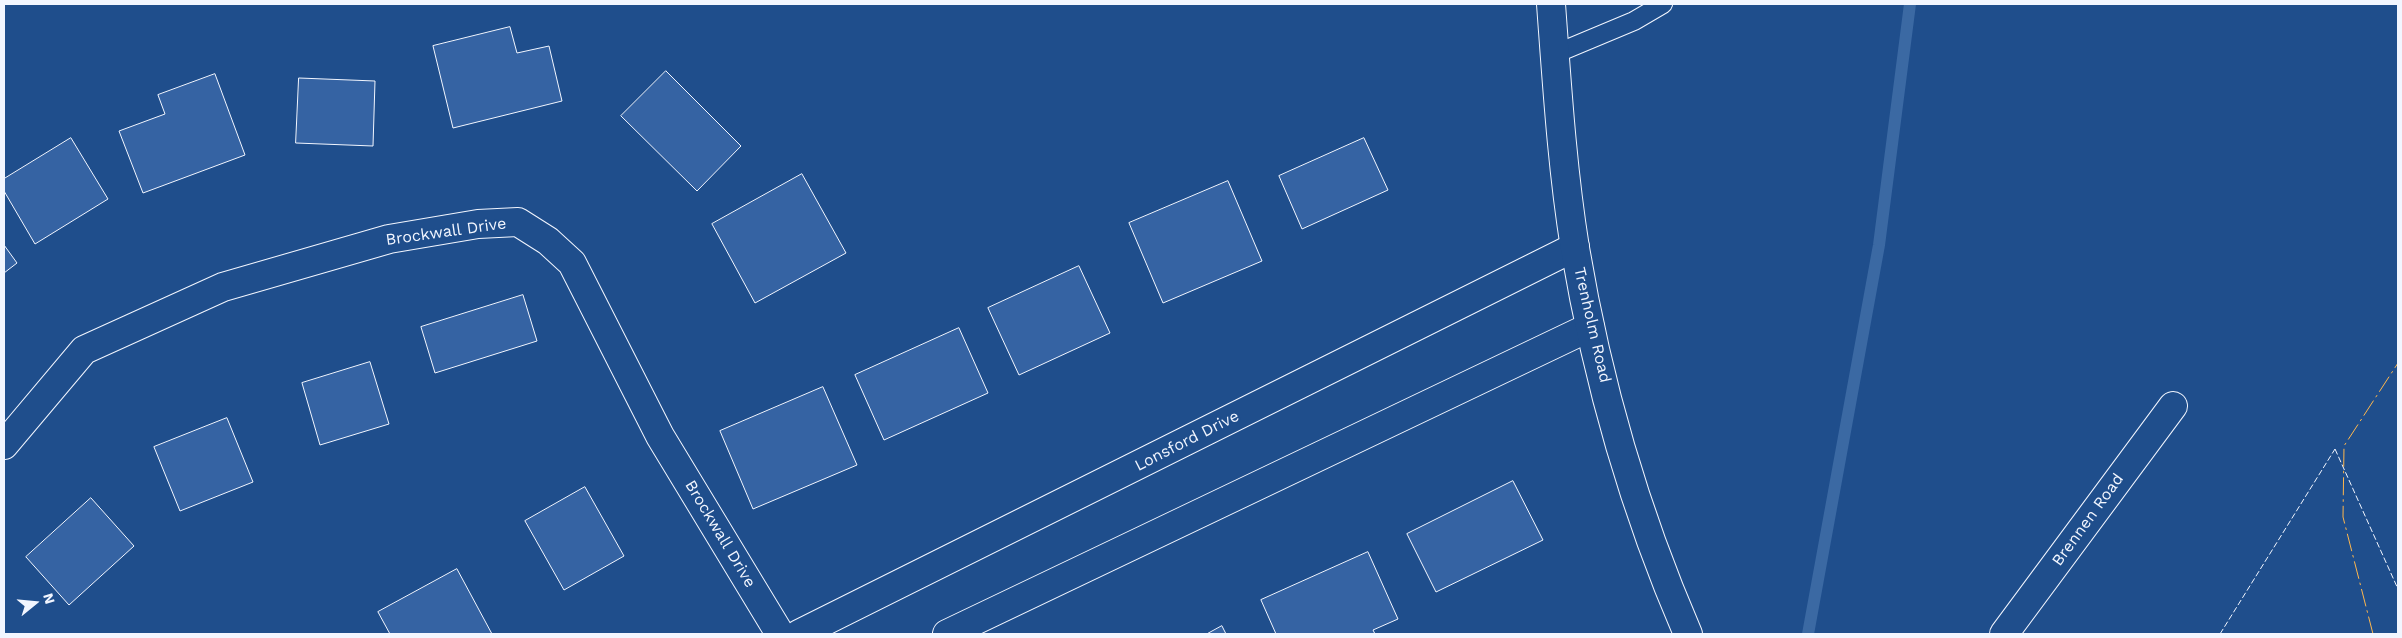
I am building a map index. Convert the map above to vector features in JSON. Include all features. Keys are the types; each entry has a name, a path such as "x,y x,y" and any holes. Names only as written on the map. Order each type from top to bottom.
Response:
{"street":[{"name":"Trenholm Road","path":"1551,4 1566,172 1575,247 1590,327 1623,451 1667,584 1688,634"},
{"name":"Brockwall Drive","path":"4,445 84,350 223,287 389,239 478,224 518,222 548,241 572,263 660,436 780,634"},
{"name":"Lonsford Drive","path":"799,634 1575,247"},
{"path":"947,634 1590,327"},
{"name":"Brennen Road","path":"2004,634 2172,406"}],"lane":[{"path":"1555,54 1634,21 1662,4"}],"building":[{"path":"510,27 517,53 549,46 562,101 453,128 433,46"},
{"path":"666,71 741,146 697,191 621,116"},
{"path":"215,74 245,155 143,193 119,131 165,114 158,95"},
{"path":"299,78 375,81 373,146 296,143"},
{"path":"71,138 108,199 35,244 4,191 4,179"},
{"path":"1364,138 1388,190 1302,229 1279,176"},
{"path":"802,174 846,253 755,303 712,224"},
{"path":"1228,181 1262,261 1163,303 1129,223"},
{"path":"4,245 17,263 4,273"},
{"path":"1079,266 1110,333 1019,375 988,308"},
{"path":"523,295 537,341 435,373 421,327"},
{"path":"959,328 988,393 884,440 855,375"},
{"path":"370,362 389,424 320,445 302,383"},
{"path":"823,387 857,465 753,509 720,431"},
{"path":"227,418 253,482 180,511 154,447"},
{"path":"1513,481 1543,540 1436,592 1407,534"},
{"path":"585,487 624,556 564,590 525,521"},
{"path":"91,498 134,546 69,605 26,557"},
{"path":"1368,552 1398,619 1373,630 1375,634 1276,634 1261,600"},
{"path":"457,569 492,634 390,634 378,612"},
{"path":"1222,626 1226,634 1207,634"}],"waterway":[{"path":"1808,634 1879,245 1910,4"}],"fence":[{"path":"2335,449 2398,589"},
{"path":"2220,634 2335,449"}],"power":[{"path":"2373,634 2343,517 2344,446 2398,363"}]}
